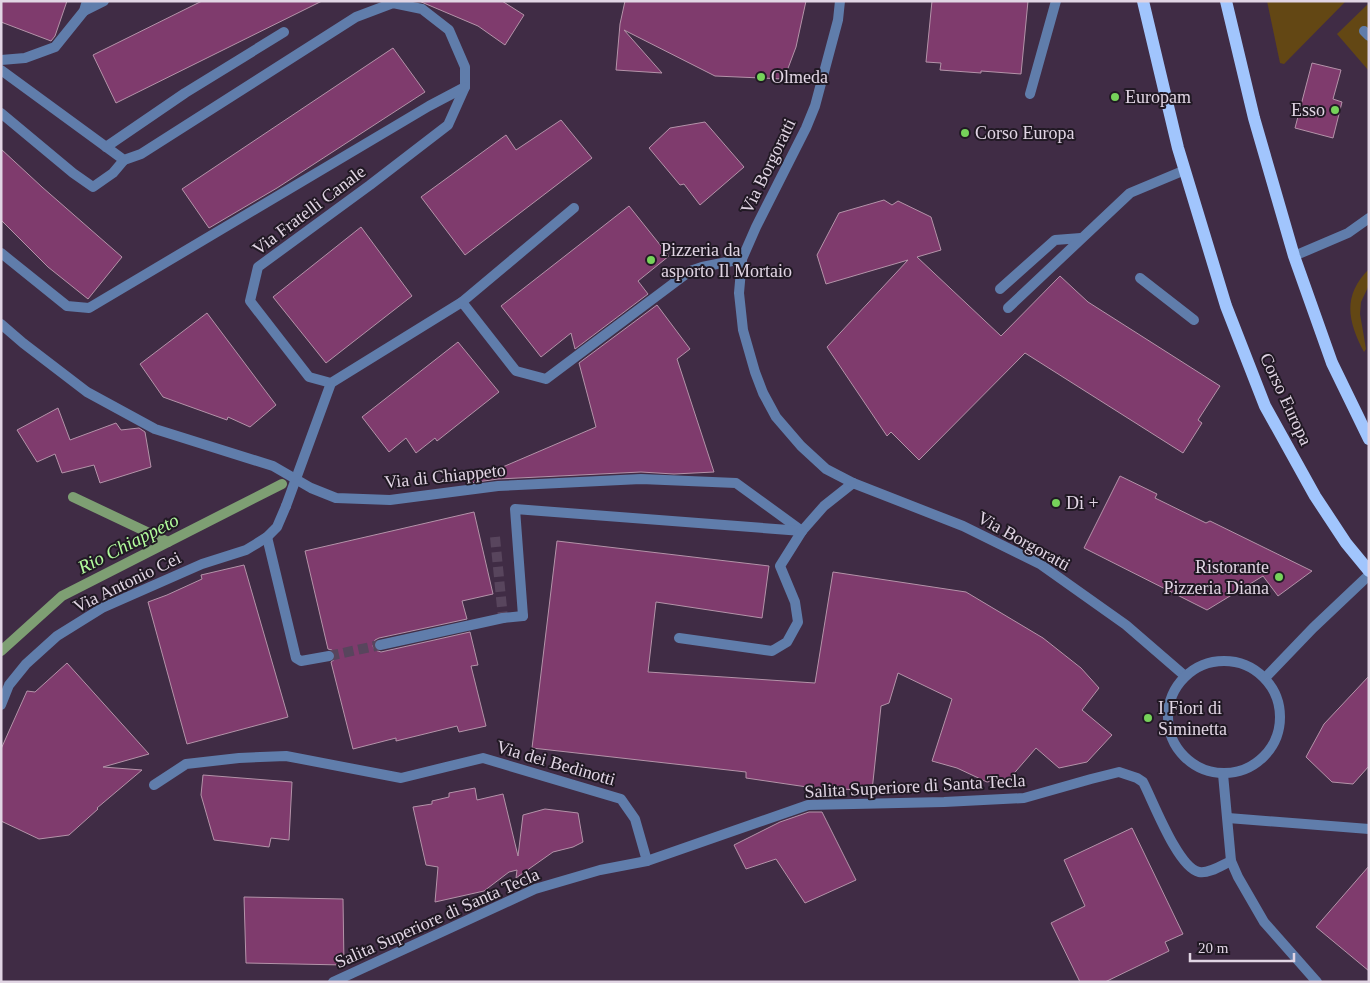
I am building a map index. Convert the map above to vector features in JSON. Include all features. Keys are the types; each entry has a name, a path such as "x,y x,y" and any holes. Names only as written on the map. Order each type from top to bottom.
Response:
{"main road":[{"name":"Corso Europa","path":"1143,1 1185,170 1226,306 1266,406 1315,496 1346,543 1369,571"},
{"path":"1226,1 1254,118 1294,256 1332,363 1369,439"}],"street":[{"path":"1,60 25,58 55,47 85,6 104,1"},
{"name":"Via Borgoratti","path":"840,1 838,20 815,106 742,259 739,293 743,330 763,393 776,416 801,446 826,469 853,483 963,526 1040,564 1126,625 1185,676"},
{"path":"1030,94 1056,1"},
{"name":"Via Fratelli Canale","path":"1,113 73,173 93,187 113,173 124,160 141,154 356,17 393,3 422,9 449,30 465,67 465,88 448,125 258,267 250,301 309,377 331,383"},
{"path":"106,147 184,93 284,32"},
{"path":"1,70 124,160"},
{"name":"Via Fratelli Canale","path":"1,253 67,306 90,308 429,106 465,88"},
{"path":"1008,308 1130,193 1185,170"},
{"path":"331,383 462,302 574,208"},
{"path":"1294,256 1348,234 1369,218"},
{"path":"1000,289 1055,240 1081,238"},
{"path":"462,302 516,372 546,379 690,271 742,259"},
{"path":"1140,278 1194,320"},
{"name":"Via di Chiappeto","path":"1,324 87,392 155,429 273,466 310,488 336,498 390,500 498,486 640,479 736,483 802,531"},
{"name":"Via Antonio Cei","path":"1,705 9,685 26,664 57,636 102,608 202,564 246,550 267,537 277,527 286,506 331,383"},
{"path":"679,638 772,651 786,642 798,622 796,602 780,566 802,531 824,506 853,483"},
{"path":"380,645 503,618 522,616 515,509 802,531"},
{"path":"267,537 296,658 301,662 330,656"},
{"path":"1265,678 1369,576"},
{"path":"1225,661 1246,665 1265,678 1277,696 1281,718 1276,739 1264,758 1245,770 1224,774 1202,769 1184,757 1172,738 1168,716 1172,694 1185,676 1203,664 1225,661"},
{"name":"Via dei Bedinotti","path":"154,785 186,764 239,758 286,756 401,778 484,758 621,799 635,819 647,861"},
{"name":"Salita Superiore di Santa Tecla","path":"333,982 535,889 600,870 647,861 808,805 1024,798 1119,772 1143,782 1179,856 1187,866 1199,872 1210,871 1232,861"},
{"path":"1224,774 1232,861 1238,877 1264,922 1317,982"},
{"path":"1228,818 1369,829"}],"shaded area":[{"path":"1267,1 1346,1 1284,64 1280,63"},
{"path":"1369,3 1369,71 1337,34"},
{"path":"1369,269 1369,285 1361,302 1360,314 1366,349 1364,352 1354,330 1350,309 1355,289 1360,279"}],"building":[{"path":"1,1 67,1 55,36 51,41 1,22"},
{"path":"202,1 322,1 116,103 93,55"},
{"path":"419,1 502,1 524,15 505,45 478,26"},
{"path":"625,1 806,1 796,47 784,79 715,76 624,30 662,73 616,70 620,24"},
{"path":"932,1 1028,1 1021,74 940,70 941,63 926,62"},
{"path":"393,48 425,92 277,188 209,228 182,189"},
{"path":"1312,63 1341,70 1333,99 1342,102 1333,138 1295,128"},
{"path":"561,120 592,158 465,255 421,197 506,135 516,150"},
{"path":"705,122 744,167 700,205 684,184 680,185 649,148 670,128"},
{"path":"1,149 122,257 88,299 48,267 1,220"},
{"path":"884,200 892,205 898,201 931,217 941,250 917,257 1001,336 1060,276 1088,302 1220,386 1198,420 1202,423 1183,453 1025,353 919,460 891,432 887,436 827,347 908,260 826,284 817,255 839,213"},
{"path":"629,206 669,256 638,281 648,294 575,349 571,333 541,357 501,306"},
{"path":"361,227 412,296 326,363 273,297"},
{"path":"657,305 690,349 677,359 714,472 674,474 641,472 498,479 470,483 470,481 596,427 579,363"},
{"path":"207,313 276,405 250,427 228,417 227,420 163,397 140,364"},
{"path":"458,342 499,392 437,441 435,438 416,453 406,438 389,452 362,417"},
{"path":"58,408 70,440 116,423 121,430 139,428 145,432 151,467 100,483 94,465 62,473 55,454 37,462 17,430"},
{"path":"1120,476 1157,494 1155,498 1206,523 1210,521 1312,571 1278,596 1263,576 1207,610 1084,548"},
{"path":"474,512 493,594 462,601 467,619 379,638 375,640 373,646 375,650 381,652 470,632 478,665 471,666 486,726 459,732 457,726 353,749 331,662 335,659 336,654 328,649 305,551"},
{"path":"557,541 769,566 762,618 656,602 648,672 815,683 833,572 966,592 1043,638 1081,668 1099,688 1082,710 1112,735 1087,762 1059,768 1036,748 1010,778 987,782 957,768 932,761 952,699 898,673 889,703 881,706 872,791 842,789 841,792 746,778 746,772 532,748"},
{"path":"244,565 288,717 187,744 148,602 202,579 201,575"},
{"path":"67,663 149,754 103,767 142,770 97,808 69,835 39,839 1,821 1,749 27,691 35,692"},
{"path":"1369,676 1369,766 1353,784 1332,782 1306,757 1324,724"},
{"path":"203,775 292,782 289,840 271,838 269,847 214,840 201,795"},
{"path":"475,788 477,800 503,794 518,856 523,815 545,809 578,813 583,842 573,847 553,852 516,878 517,870 509,872 484,891 435,902 438,867 426,865 413,807 432,804 432,801 449,797 449,793"},
{"path":"809,812 822,812 856,880 805,903 776,859 746,869 734,845 780,822"},
{"path":"1132,828 1183,934 1165,942 1169,951 1105,982 1080,982 1051,923 1085,906 1064,860"},
{"path":"1369,866 1369,971 1316,927"},
{"path":"244,897 343,899 344,965 246,963"}],"waterway":[{"name":"Rio Chiappeto","path":"1,651 62,596 282,484"},
{"path":"73,497 168,542"}],"tunnel":[{"path":"495,537 503,618"},
{"path":"329,656 380,645"}],"place":[{"name":"Olmeda","path":"761,77"},
{"name":"Europam","path":"1115,97"},
{"name":"Esso","path":"1335,110"},
{"name":"Corso Europa","path":"965,133"},
{"name":"Pizzeria da asporto Il Mortaio","path":"651,260"},
{"name":"Di +","path":"1056,503"},
{"name":"Ristorante Pizzeria Diana","path":"1279,577"},
{"name":"I Fiori di Siminetta","path":"1148,718"}]}
